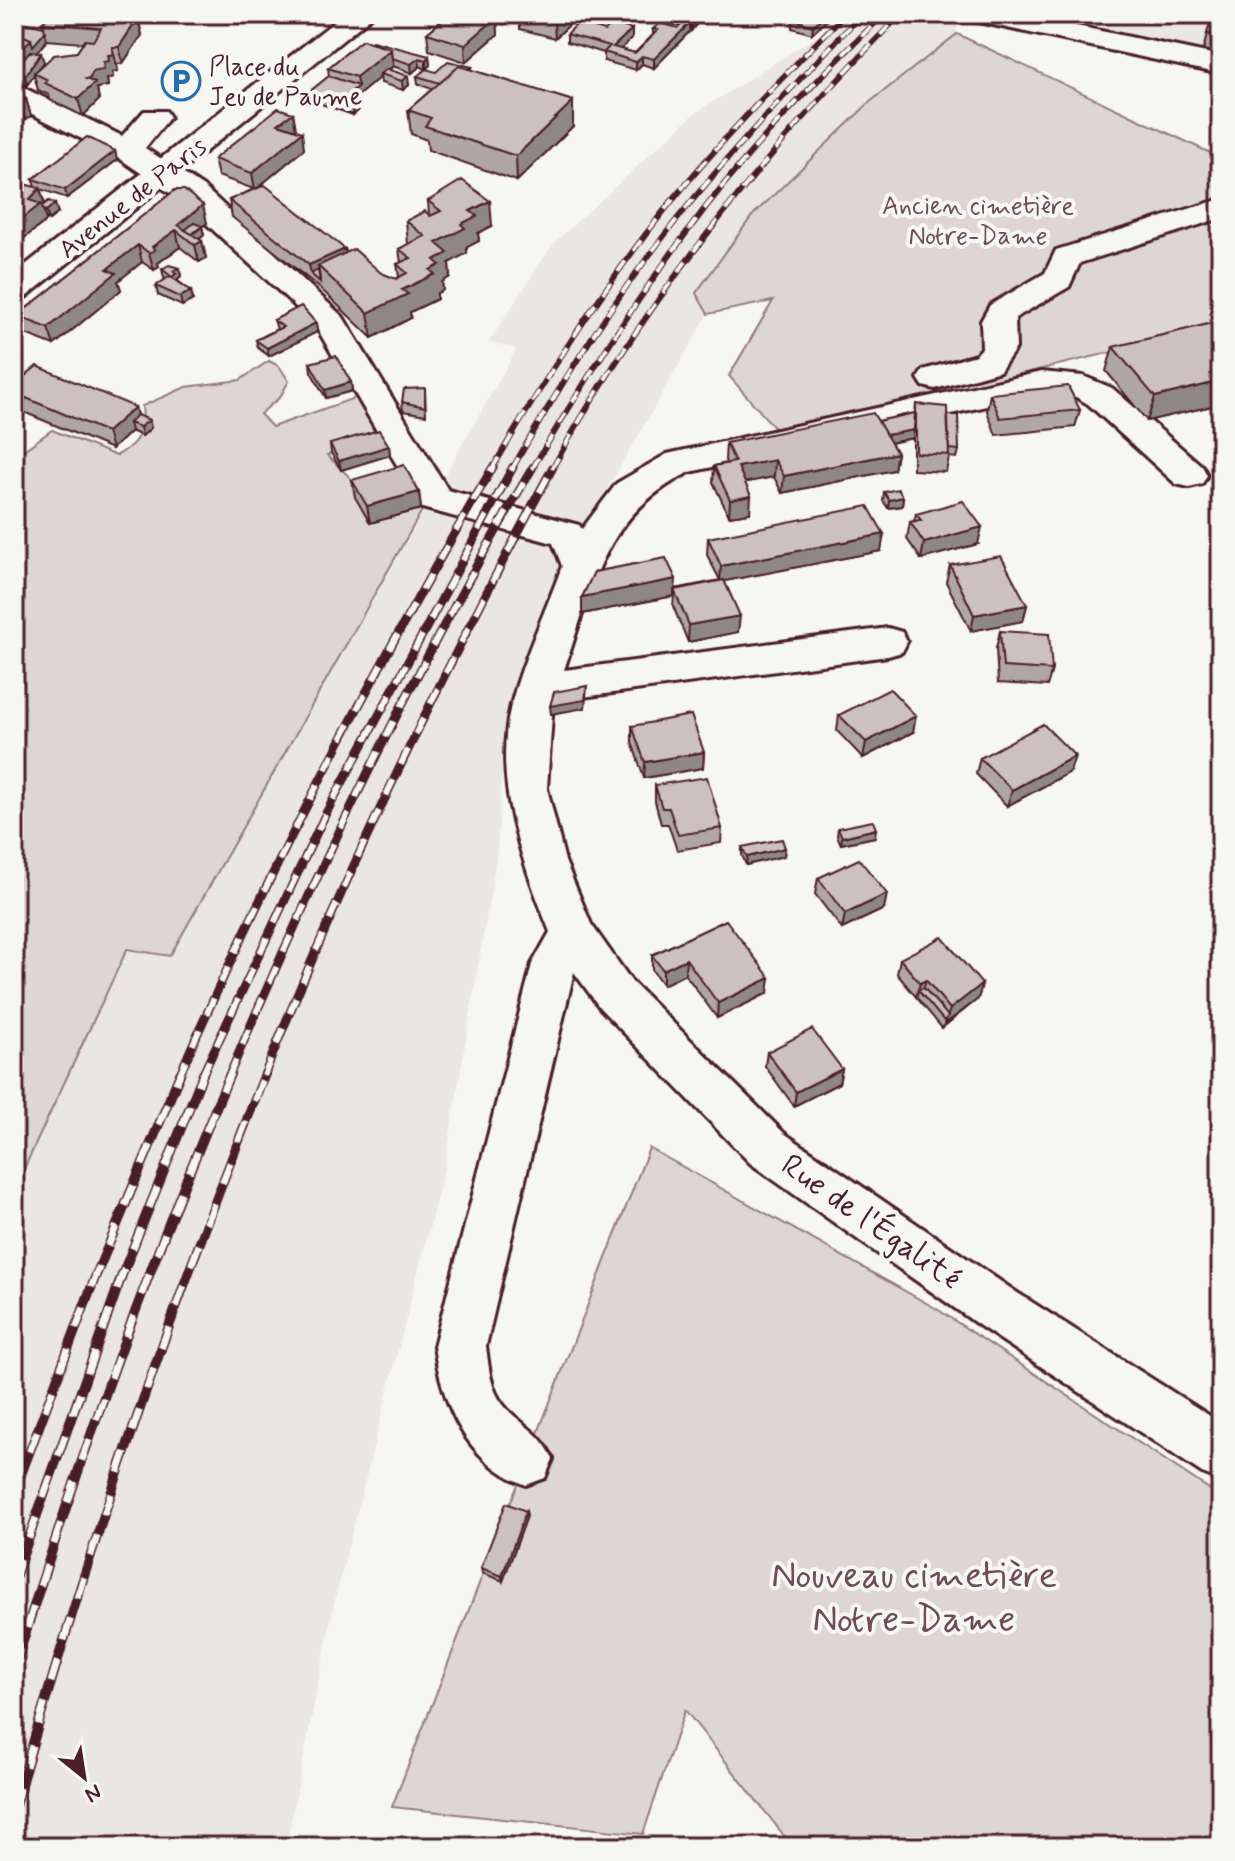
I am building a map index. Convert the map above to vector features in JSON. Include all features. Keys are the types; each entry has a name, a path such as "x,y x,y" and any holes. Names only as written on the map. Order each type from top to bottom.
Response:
{"street":[{"name":"Avenue de Paris","path":"14,290 361,14"},
{"path":"979,14 1221,65"},
{"path":"14,92 40,109 127,150 194,195 331,324 435,499 566,534 578,551 581,566"},
{"path":"127,150 155,117"},
{"path":"920,407 912,390 923,381 986,365 996,359 1000,350 998,318 1013,303 1056,280 1067,257 1221,208"},
{"name":"Rue de l'Égalité","path":"1189,475 1100,396 1083,387 1041,383 920,407 680,462 656,473 619,500 607,514 581,566 531,706 526,788 544,861 572,933 616,995 767,1148 998,1309 1221,1454"},
{"path":"537,688 888,642"},
{"path":"526,1459 487,1429 465,1388 460,1346 554,964 572,933"}],"shaded area":[{"path":"837,14 928,14 957,21 957,34 870,102 752,216 696,293 708,314 555,580 524,655 503,751 497,853 445,1165 333,1607 286,1847 14,1847 14,1190 127,948 170,955 517,349 489,342 553,244 694,114 817,36"},
{"path":"1025,14 1221,14 1221,55 1190,50"}],"green space":[{"name":"Ancien cimetière Notre-Dame","path":"957,34 1221,158 1221,326 778,432 729,376 773,301 708,314 696,293 752,216 870,102"},
{"path":"269,361 279,366 289,381 280,397 260,414 272,427 363,395 375,436 327,455 371,498 410,484 424,507 170,956 127,949 14,1190 14,457 52,430 116,456 130,447 138,436 142,406 186,387 240,380"},
{"name":"Nouveau cimetière Notre-Dame","path":"649,1148 937,1309 1221,1497 1221,1847 793,1847 685,1710 643,1834 392,1807"}],"building":[{"path":"50,14 138,18 119,47 112,47 114,54 108,55 109,61 103,62 104,69 93,71 86,79 95,83 78,99 45,83 48,80 34,73 54,55 77,52 85,40 93,41 101,28 42,23"},
{"path":"450,14 497,17 465,45 427,33"},
{"path":"527,14 563,14 554,22"},
{"path":"674,14 694,14 698,15 692,21"},
{"path":"798,14 825,14 813,26 793,19"},
{"path":"1212,15 1221,16 1221,36 1207,34"},
{"path":"685,21 690,23 654,59 642,56 636,62 604,52 610,46 567,34 578,23 605,31 613,24 632,29 613,47 635,53 658,30 653,29 660,23 678,28"},
{"path":"22,22 44,27 45,32 33,46 31,39 14,32"},
{"path":"14,32 31,39 14,60"},
{"path":"362,40 391,49 356,77 328,68"},
{"path":"370,43 429,56 426,60 419,58 411,64 392,58 391,49"},
{"path":"29,52 41,53 25,76 14,75 14,71"},
{"path":"448,61 472,67 459,66 440,83 417,76 426,69 436,72"},
{"path":"459,66 573,101 516,156 425,126 431,118 408,110"},
{"path":"387,69 408,76 402,81 380,74"},
{"path":"329,76 358,86 344,98 357,102 352,106 309,92"},
{"path":"14,93 26,99 20,103 14,101"},
{"path":"278,108 293,113 278,124 302,132 252,173 214,159"},
{"path":"87,137 115,151 65,190 33,179"},
{"path":"462,180 490,201 470,211 477,216 461,224 465,228 436,243 448,253 434,260 440,265 430,270 435,274 402,290 408,294 368,313 318,266 354,249 381,273 396,279 407,273 397,264 411,258 399,249 425,236 406,221 425,211 430,216 441,211 428,201"},
{"path":"14,182 40,188 29,200 41,204 14,225"},
{"path":"265,185 345,249 309,265 229,200"},
{"path":"175,190 184,190 203,205 178,225 202,241 195,245 176,230 152,247 155,250 149,253 138,245 107,269 116,273 48,328 17,316"},
{"path":"49,201 55,204 43,210 42,206"},
{"path":"194,223 202,226 192,234 185,230"},
{"path":"169,265 179,268 173,271 176,274 172,277 162,269"},
{"path":"318,270 320,282 311,274"},
{"path":"170,276 191,291 180,297 156,286"},
{"path":"301,306 316,323 267,348 256,340 283,327 274,320"},
{"path":"1221,321 1221,381 1155,397 1113,347"},
{"path":"336,356 351,382 325,390 310,363"},
{"path":"37,366 135,407 107,432 14,393 14,385"},
{"path":"1068,386 1080,410 1000,418 990,394"},
{"path":"425,388 425,407 402,402 404,389"},
{"path":"916,404 947,407 949,455 916,453"},
{"path":"873,413 897,453 784,476 775,460 738,467 751,496 730,500 714,466 735,462 726,443"},
{"path":"915,413 914,430 886,435 878,421"},
{"path":"137,415 149,420 140,427 129,423"},
{"path":"948,415 958,415 959,450 949,449"},
{"path":"379,430 389,446 339,461 330,444"},
{"path":"404,465 419,492 367,506 352,480"},
{"path":"898,489 903,497 889,500 884,492"},
{"path":"963,501 982,527 924,543 910,522 921,520 916,514"},
{"path":"868,506 884,534 721,566 708,538"},
{"path":"1001,556 1027,605 974,615 950,565"},
{"path":"666,558 676,579 582,597 594,572"},
{"path":"724,580 740,616 689,625 674,590"},
{"path":"1000,631 1049,634 1052,670 1003,667"},
{"path":"587,686 585,700 550,706 554,692"},
{"path":"890,689 916,716 866,742 839,715"},
{"path":"691,715 704,752 645,762 632,726"},
{"path":"1043,724 1075,756 1012,790 980,758"},
{"path":"707,777 722,828 678,835 669,808 662,808 655,785"},
{"path":"873,821 876,829 842,837 838,828"},
{"path":"782,839 785,848 747,857 742,847"},
{"path":"859,859 887,894 845,914 818,878"},
{"path":"726,920 770,978 718,1003 686,959 663,970 652,955"},
{"path":"942,937 982,984 950,1009 926,980 920,983 900,959"},
{"path":"924,988 948,1016 944,1021 918,990"},
{"path":"812,1029 842,1069 796,1092 767,1052"},
{"path":"506,1503 526,1511 502,1576 481,1568"}],"railway":[{"path":"492,469 577,332 646,234 734,129 845,14"},
{"path":"512,469 590,340 667,232 748,136 862,14"},
{"path":"532,469 632,310 715,195 779,121 884,14"},
{"path":"552,469 627,346 710,230 802,119 901,14"},
{"path":"179,1076 250,920 327,767 493,467"},
{"path":"202,1076 325,815 513,467"},
{"path":"229,1076 297,921 371,767 449,615 533,467"},
{"path":"264,1076 329,921 400,767 474,616 553,467"},
{"path":"14,1493 96,1275 180,1074"},
{"path":"14,1580 122,1275 203,1074"},
{"path":"14,1670 114,1369 230,1074"},
{"path":"14,1809 69,1623 130,1438 195,1255 265,1074"}],"place":[{"name":"Place du Jeu de Paume","path":"181,81"}]}
